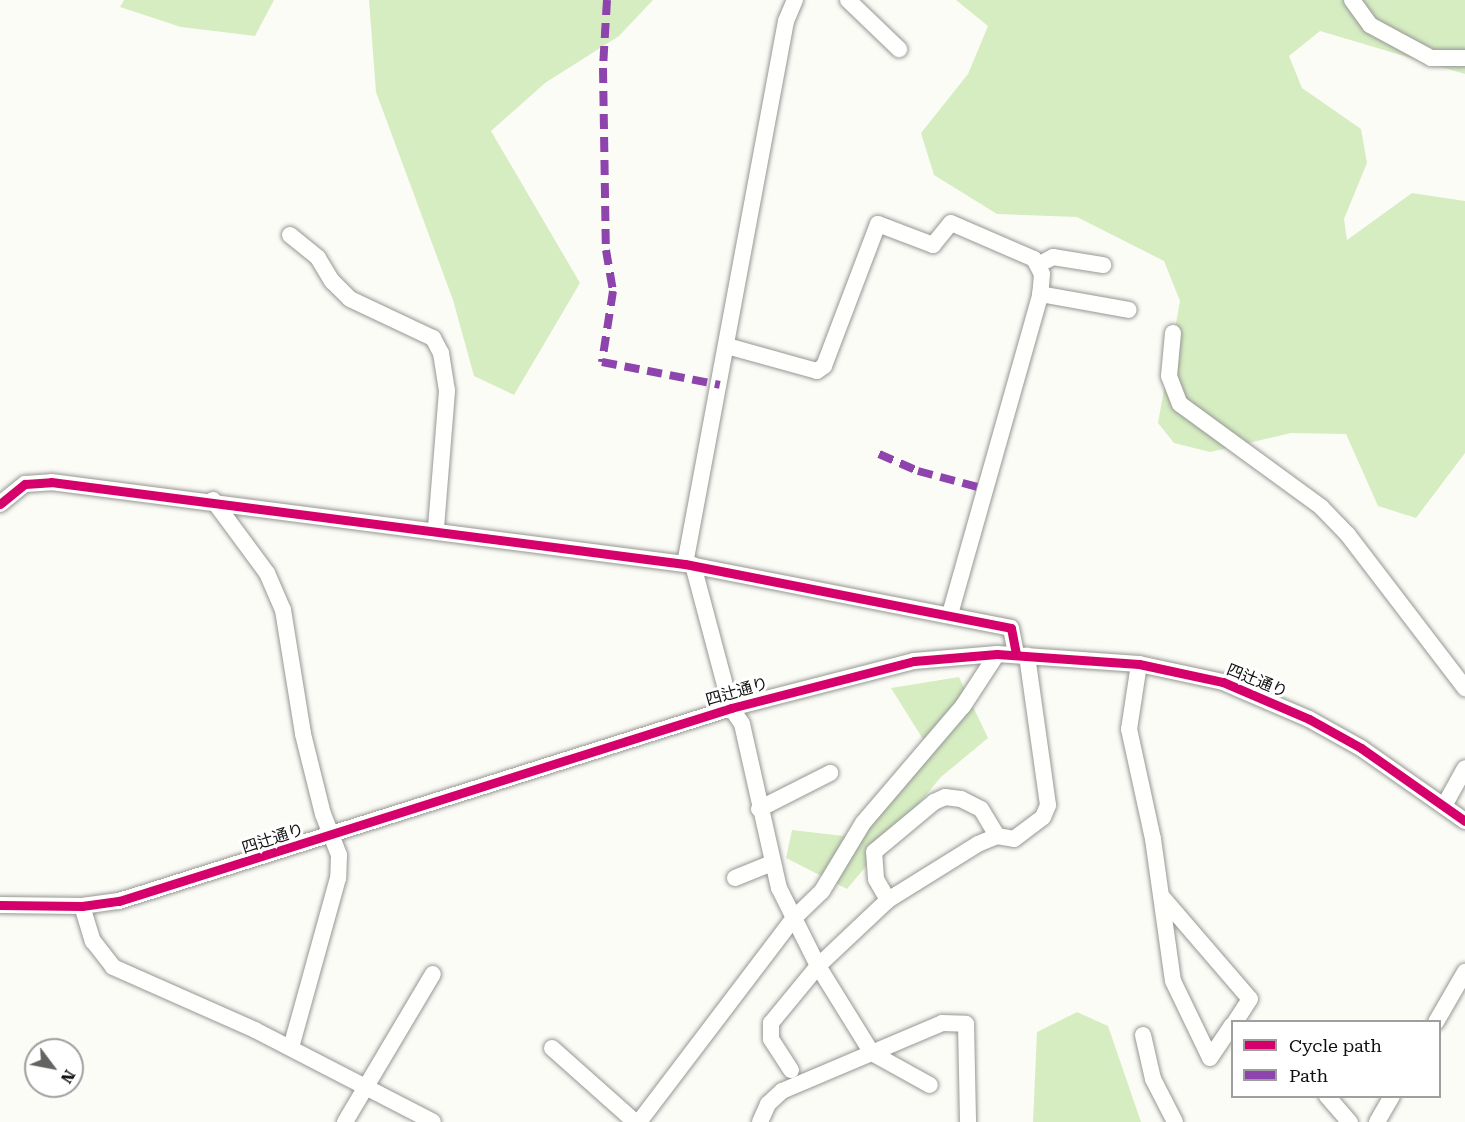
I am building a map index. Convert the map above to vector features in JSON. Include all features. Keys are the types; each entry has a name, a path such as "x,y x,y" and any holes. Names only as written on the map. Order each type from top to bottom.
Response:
{"street":[{"path":"795,0 786,21 689,565 731,708 742,724 772,863 793,919 818,966 872,1053 930,1085"},
{"path":"848,0 899,49"},
{"path":"1352,0 1370,25 1431,58 1465,58"},
{"path":"727,346 817,371 824,366 878,224 933,245 951,223 1034,259 1042,274 1040,294 950,614"},
{"path":"290,235 318,258 332,281 350,298 433,338 441,353 447,391 436,528"},
{"path":"1038,266 1053,257 1103,266"},
{"path":"1040,294 1130,310"},
{"path":"1173,333 1169,376 1180,404 1278,471 1321,507 1348,535 1465,688"},
{"path":"0,504 26,484 51,482 213,500 436,528 689,565 950,614 1011,628 1021,655 1048,805 1030,830 1014,839 997,836 888,900 818,966 771,1023 771,1039 791,1070"},
{"path":"213,500 267,573 283,610 303,734 331,836 339,855 338,878 291,1048"},
{"path":"552,1048 637,1122 793,919 822,891 863,823 963,706 997,654"},
{"name":"四辻通り","path":"0,905 82,906 170,888 731,708 914,661 997,654 1139,664 1223,682 1309,719 1465,821"},
{"path":"1139,664 1129,729 1162,897 1173,981 1210,1058 1231,1027"},
{"path":"1444,806 1465,768"},
{"path":"759,809 830,773"},
{"path":"888,900 876,879 873,852 934,802 945,797 961,799 981,809 997,836"},
{"path":"735,878 772,863"},
{"path":"1162,897 1250,999 1236,1020"},
{"path":"82,906 93,941 113,967 291,1048 367,1086 425,1120"},
{"path":"1437,1020 1465,972"},
{"path":"345,1122 433,974"},
{"path":"760,1122 768,1104 782,1091 942,1023 966,1024 968,1122"},
{"path":"1143,1035 1152,1080 1175,1122"},
{"path":"1329,1098 1350,1122"},
{"path":"1377,1122 1391,1098"}],"green space":[{"path":"124,0 274,0 255,36 181,27 120,7"},
{"path":"369,0 653,0 619,36 545,83 491,131 580,283 514,395 474,376 453,300 376,92"},
{"path":"956,0 1465,0 1465,74 1320,31 1289,56 1302,88 1361,129 1367,163 1344,219 1347,240 1412,193 1465,201 1465,453 1416,518 1378,506 1346,434 1291,433 1210,452 1174,443 1158,423 1180,301 1164,261 1077,217 997,214 934,175 921,133 968,74 988,26"},
{"path":"959,677 988,738 941,777 847,889 786,858 792,830 844,836 882,811 931,752 891,688"},
{"path":"1077,1012 1108,1026 1141,1122 1033,1122 1037,1032"}],"marked path":[{"path":"607,0 603,68 606,250 613,291 602,362 720,385"},
{"path":"879,454 918,471 985,489"}],"cycle path":[{"path":"0,504 25,484 51,482 685,564 1011,628 1016,654"},
{"path":"0,905 82,906 119,901 731,708 914,661 997,654 1139,664 1223,682 1309,719 1361,748 1465,821"}]}
